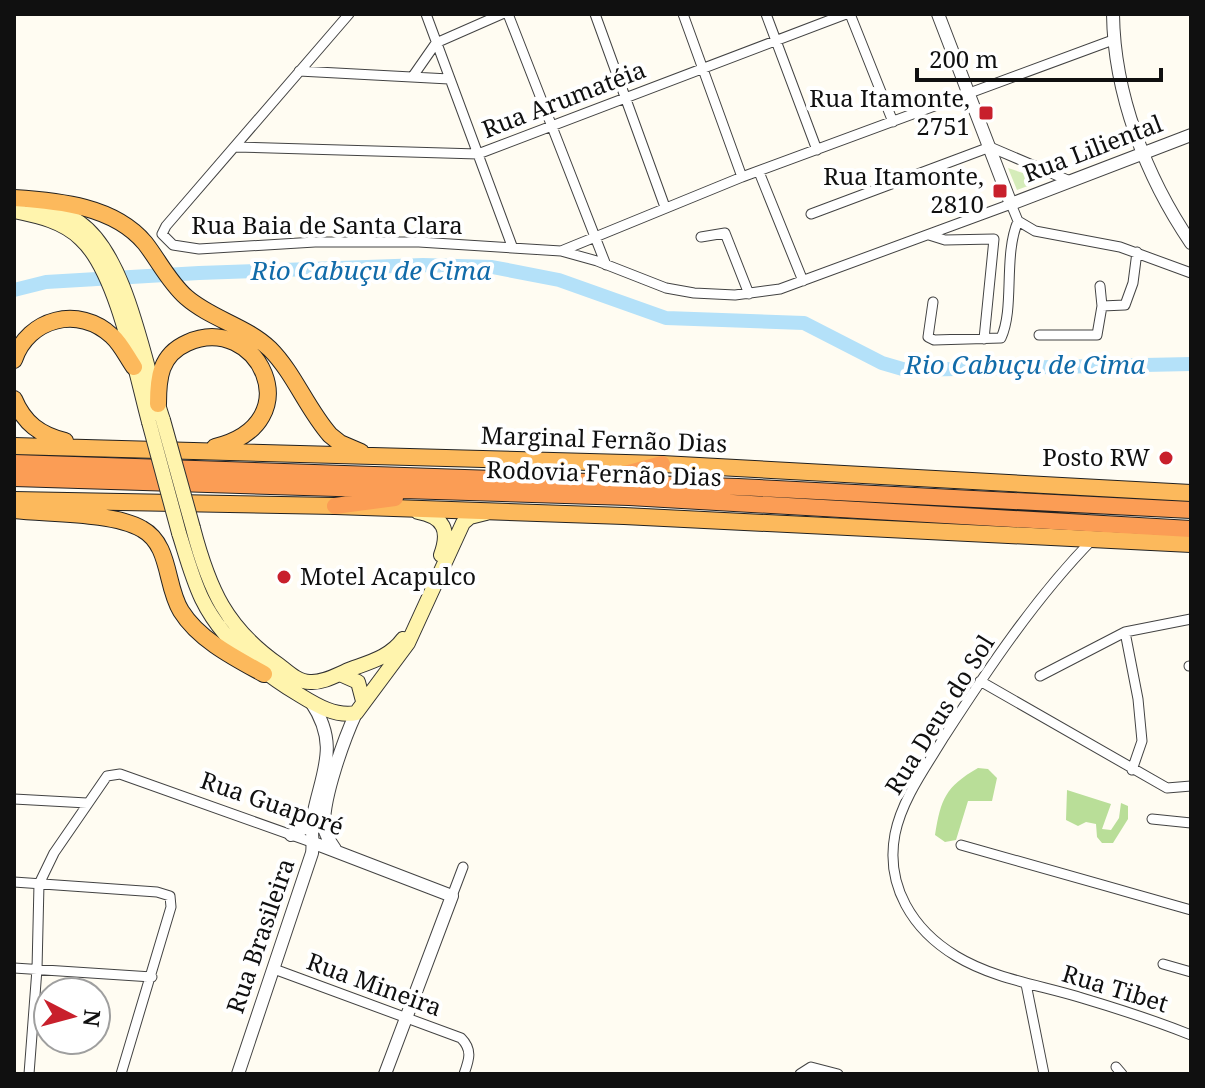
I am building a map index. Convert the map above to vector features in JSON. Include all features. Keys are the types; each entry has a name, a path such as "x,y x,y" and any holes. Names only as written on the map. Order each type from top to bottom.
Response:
{"highway":[{"path":"14,198 64,203 99,213 130,229 184,295 198,307 265,345 330,435 350,449 374,457"},
{"path":"14,360 18,348 35,330 45,323 72,318 100,327 110,334 134,367"},
{"path":"157,416 160,369 182,344 195,339 218,337 240,344 253,355 267,381 265,413 253,430 242,438 197,451"},
{"path":"14,399 27,421 41,433 93,449"},
{"name":"Marginal Fernão Dias","path":"14,446 662,464 1191,493"},
{"name":"Rodovia Fernão Dias","path":"14,463 597,482 1191,510"},
{"path":"597,482 662,464"},
{"name":"Rodovia Fernão Dias","path":"14,478 629,497 1191,529"},
{"path":"335,506 444,492"},
{"path":"14,500 493,511 1191,544"},
{"path":"14,510 113,520 146,530 161,548 177,603 192,624 232,656 264,674"}],"main road":[{"path":"14,198 80,223 100,243 157,416 202,599 216,621 264,674 311,702 339,714 360,707 408,643 463,523 470,517 493,511"},
{"path":"14,211 40,216 65,226 108,267"},
{"path":"119,297 134,367 157,416"},
{"path":"186,531 225,613 242,636 300,680 313,683 382,658 405,636 442,551 445,533 439,520 429,514 402,509"},
{"path":"340,674 358,682 360,707"}],"street":[{"path":"235,147 349,14"},
{"path":"426,14 512,246"},
{"path":"413,76 436,43 505,14 553,126 606,265"},
{"path":"595,14 665,207"},
{"path":"683,14 742,177"},
{"path":"766,14 817,150"},
{"path":"848,14 893,122"},
{"name":"Rua Arumatéia","path":"235,147 478,154 848,14"},
{"path":"938,14 1018,221 1025,227 1048,235 1137,252 1191,273"},
{"path":"1113,14 1113,40 1143,153 1155,182 1191,243"},
{"path":"561,251 742,177 1113,40"},
{"path":"299,71 449,79"},
{"name":"Rua Liliental","path":"1011,204 1191,135"},
{"name":"Rua Baia de Santa Clara","path":"235,147 166,226 162,234 168,243 199,249 315,242 512,246 561,251 681,291 714,295 749,294 780,289 1011,204"},
{"path":"811,214 990,147 1070,181"},
{"path":"759,172 803,281"},
{"path":"933,302 928,337 934,340 1001,338 1011,245 1018,221"},
{"path":"701,237 725,233 749,294"},
{"path":"929,235 945,240 994,239 984,339"},
{"path":"1102,306 1125,305 1133,283 1137,252"},
{"path":"1039,335 1095,336 1102,306 1100,286"},
{"path":"1067,538 1073,560"},
{"name":"Rua Deus do Sol","path":"1026,984 958,957 936,942 915,921 900,895 895,835 922,773 980,681 1073,560 1093,539"},
{"path":"1040,676 1125,632 1191,619"},
{"path":"1125,632 1138,699 1142,741 1132,770"},
{"path":"980,681 1167,788 1191,786"},
{"name":"Rua Brasileira","path":"238,1074 308,869 314,843 313,815 327,762 328,739 311,702"},
{"path":"335,849 326,836 325,816 340,755 360,707"},
{"name":"Rua Guaporé","path":"87,803 107,776 117,773 335,849 452,896"},
{"path":"14,799 87,803 49,862 39,884 37,969 29,1074"},
{"path":"291,835 303,829 313,815"},
{"path":"1152,819 1191,823"},
{"path":"961,845 1191,910"},
{"path":"385,1074 463,867"},
{"path":"14,882 163,892 170,896 171,907 152,977 121,1074"},
{"path":"1163,964 1191,972"},
{"path":"14,968 152,977"},
{"name":"Rua Mineira","path":"274,969 461,1038 470,1051 464,1074"},
{"path":"1026,984 1044,1074"},
{"name":"Rua Tibet","path":"1026,984 1081,997 1191,1035"},
{"path":"800,1074 811,1067 838,1074"}],"green space":[{"path":"1008,168 1044,180 1017,190"},
{"path":"978,768 988,769 997,778 992,801 968,801 956,840 945,842 935,835 946,795 958,781"},
{"path":"1067,790 1111,804 1102,829 1111,830 1119,818 1121,803 1128,806 1128,819 1113,843 1102,843 1097,837 1096,824 1086,822 1078,826 1066,820"}],"waterway":[{"name":"Rio Cabuçu de Cima","path":"14,290 46,282 199,273 423,265 492,267 559,280 666,318 804,323 882,363 906,370 1191,364"}],"place":[{"name":"Rua Itamonte, 2751","path":"986,113"},
{"name":"Rua Itamonte, 2810","path":"1000,191"},
{"name":"Posto RW","path":"1166,458"},
{"name":"Motel Acapulco","path":"284,577"}]}
